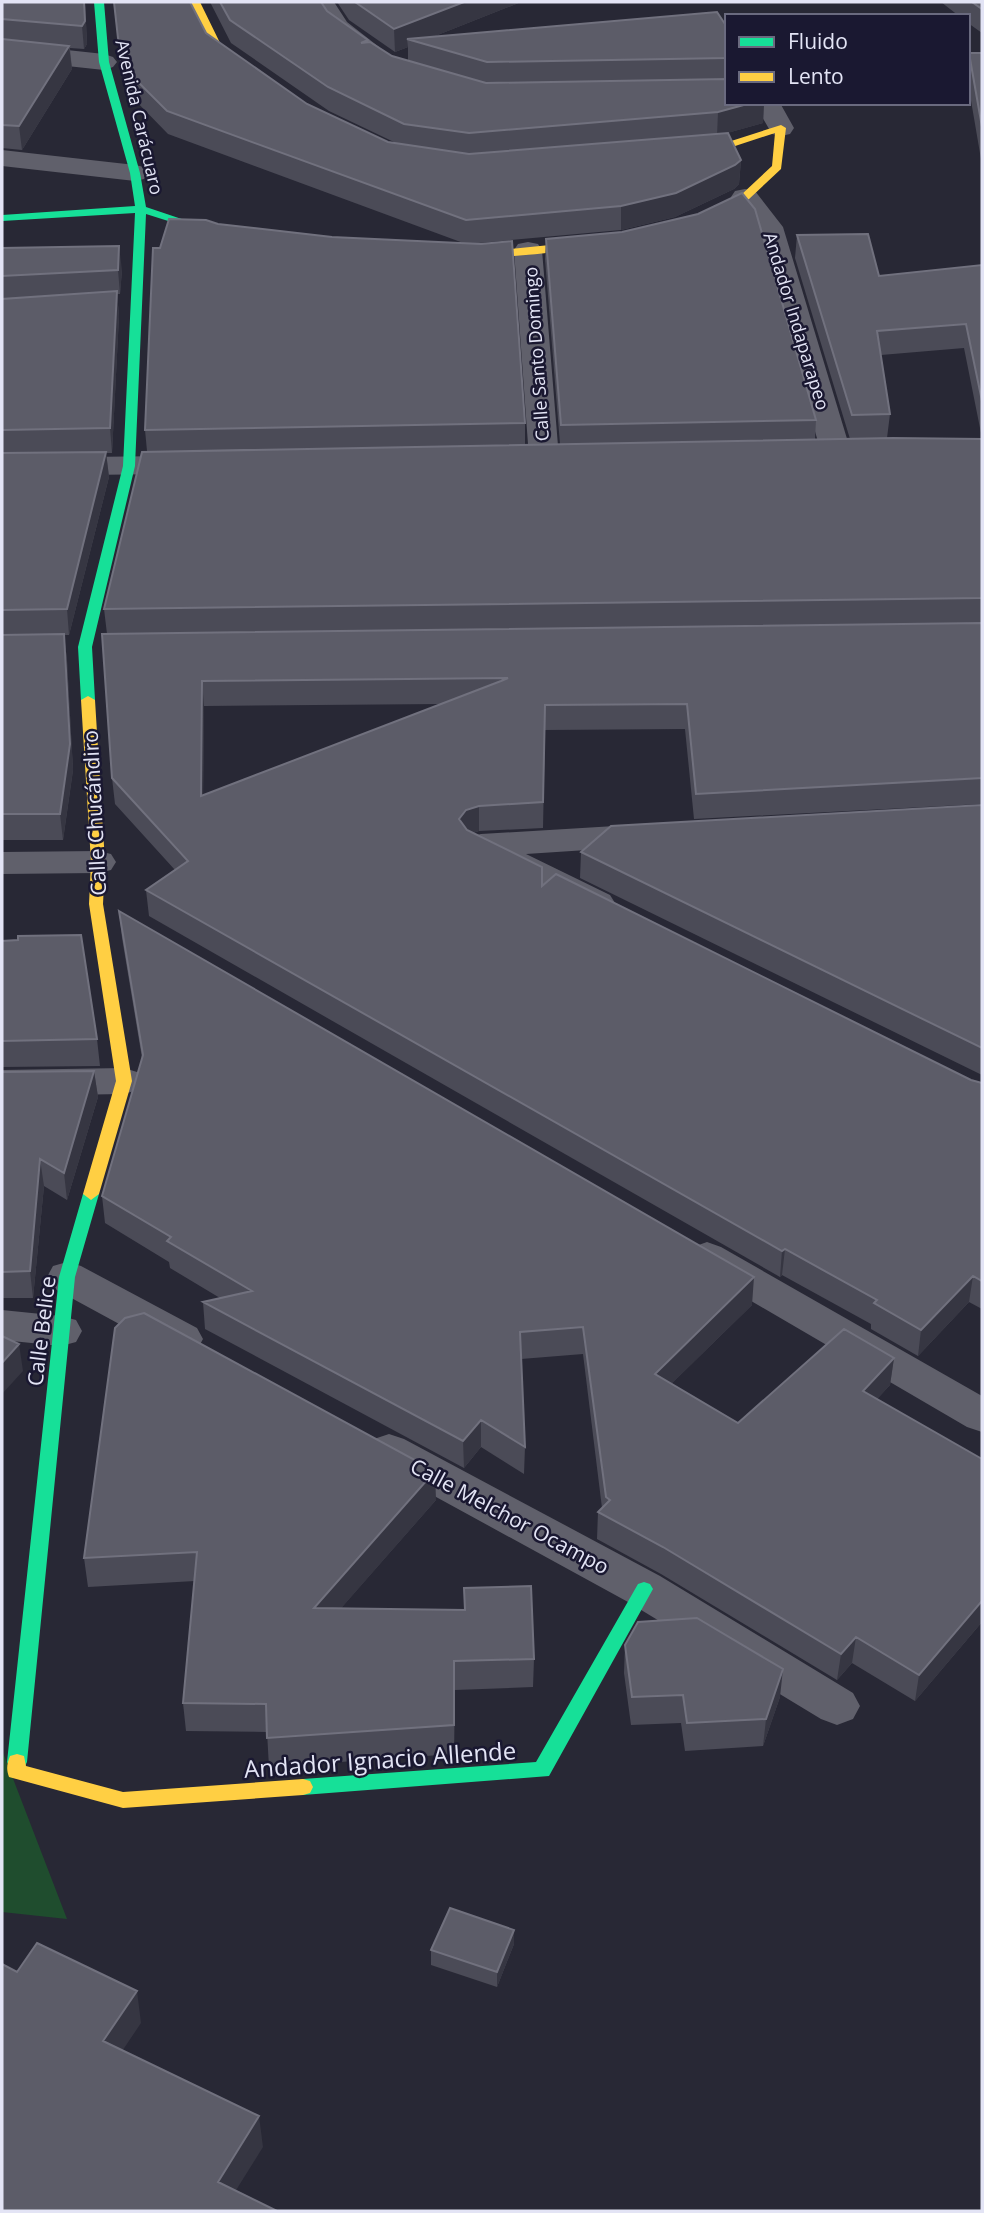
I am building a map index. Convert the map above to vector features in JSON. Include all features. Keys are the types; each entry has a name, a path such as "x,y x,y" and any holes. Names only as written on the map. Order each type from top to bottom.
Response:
{"street":[{"name":"Avenida Carácuaro","path":"99,2 104,62 135,173 142,209 220,235 245,238"},
{"path":"195,2 218,49 263,80"},
{"path":"322,2 338,27 391,64"},
{"path":"2,51 104,62"},
{"path":"686,225 745,197 777,167 781,128 768,105"},
{"path":"662,152 726,146 781,128"},
{"path":"2,158 135,173"},
{"name":"Andador Indaparapeo","path":"745,197 769,227 836,452"},
{"path":"2,218 142,209"},
{"name":"Calle Chucándiro","path":"132,925 96,904 98,862 85,647 129,466 124,306 142,209"},
{"path":"441,253 481,256 621,241"},
{"name":"Calle Santo Domingo","path":"528,250 544,458"},
{"path":"2,467 198,465"},
{"path":"627,918 480,845 675,834"},
{"path":"2,863 98,862"},
{"name":"Calle Belice","path":"16,1771 67,1277 124,1081 96,904"},
{"path":"2,1083 124,1081"},
{"path":"671,1236 982,1416"},
{"path":"67,1277 214,1356"},
{"path":"2,1325 61,1331"},
{"name":"Calle Melchor Ocampo","path":"349,1429 644,1589 837,1706"},
{"name":"Andador Ignacio Allende","path":"16,1771 123,1800 542,1770 644,1589"}],"green space":[{"path":"2,1750 67,1919 2,1912"}],"building":[{"path":"2,2 84,2 85,21 82,26 2,19"},
{"path":"114,2 190,2 206,33 307,104 388,142 469,154 728,133 741,160 676,193 621,206 466,220 167,111 127,71 118,38"},
{"path":"220,2 321,2 327,11 368,40 361,43 370,42 392,56 486,83 725,79 725,105 744,105 718,112 469,133 404,124 328,87 230,20"},
{"path":"355,2 464,2 394,29"},
{"path":"972,2 982,2 982,9"},
{"path":"717,12 725,24 725,58 487,62 407,39"},
{"path":"2,39 69,46 19,126 2,125"},
{"path":"970,53 982,53 982,127 970,59"},
{"path":"742,193 755,209 816,420 561,425 546,239 622,232 698,214"},
{"path":"169,219 206,220 218,224 332,237 481,244 512,241 525,423 145,430 153,248 160,248"},
{"path":"868,234 879,276 982,265 982,401 966,324 877,331 890,414 852,415 797,235"},
{"path":"119,246 118,270 2,276 2,248"},
{"path":"117,291 110,428 2,430 2,299"},
{"path":"893,438 982,439 982,598 104,609 142,452"},
{"path":"106,452 67,609 2,610 2,453"},
{"path":"982,623 982,778 696,794 687,704 545,705 543,802 479,806 466,810 459,819 467,830 542,867 542,886 556,874 971,1080 982,1083 982,1281 973,1276 921,1330 874,1303 877,1300 785,1249 782,1251 146,890 188,861 112,778 102,634","holes":["508,678 201,796 202,681"]},
{"path":"64,634 70,744 60,814 2,814 2,635"},
{"path":"982,805 982,1048 581,852 611,826"},
{"path":"119,911 754,1277 655,1374 738,1423 844,1329 894,1358 863,1391 982,1459 982,1601 919,1675 856,1637 841,1654 663,1547 598,1512 610,1500 606,1497 583,1327 520,1332 525,1447 481,1420 463,1441 203,1302 252,1291 167,1241 171,1237 102,1196 143,1055"},
{"path":"81,935 97,1039 2,1041 2,941 18,940 18,936"},
{"path":"94,1071 64,1173 40,1159 30,1271 2,1272 2,1072"},
{"path":"144,1313 435,1471 314,1608 465,1610 464,1588 531,1586 534,1659 454,1661 454,1725 267,1738 266,1704 183,1703 197,1552 84,1558 115,1328 125,1318"},
{"path":"2,1336 19,1344 2,1363"},
{"path":"697,1618 783,1669 766,1719 687,1723 683,1695 632,1697 625,1645 638,1622"},
{"path":"450,1908 514,1930 497,1972 431,1950"},
{"path":"37,1943 137,1991 103,2041 259,2116 218,2182 277,2211 2,2211 2,1964 17,1972"}],"traffic: fast":[{"path":"88,700 85,647 129,466 141,209 135,173 104,62 99,2"},
{"path":"2,218 141,209 223,235"},
{"path":"17,1762 67,1277 91,1194"},
{"path":"303,1787 542,1770 644,1589"}],"traffic: slow":[{"path":"195,2 218,49 251,72"},
{"path":"682,150 726,146 781,128 777,167 745,197 698,219"},
{"path":"460,254 481,255 599,243"},
{"path":"88,700 98,862 96,904 124,1081 91,1194"},
{"path":"17,1762 16,1771 123,1800 303,1787"}]}
